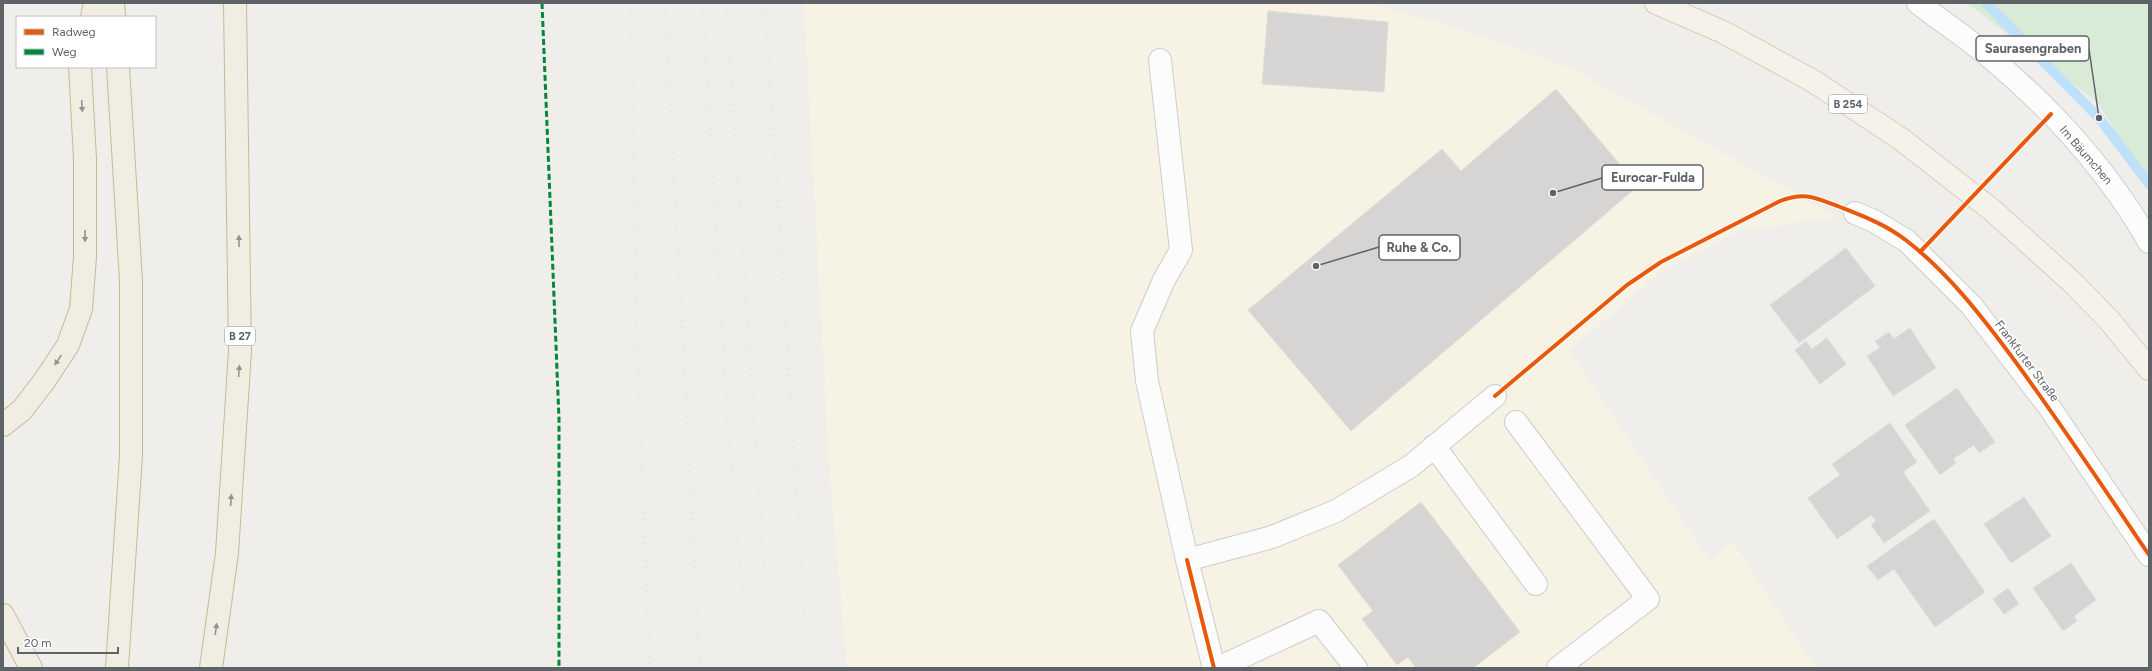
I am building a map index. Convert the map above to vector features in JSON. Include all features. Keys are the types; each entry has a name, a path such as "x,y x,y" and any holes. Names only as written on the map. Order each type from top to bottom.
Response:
{"highway":[{"path":"92,16 95,3"},
{"path":"113,3 114,16"},
{"name":"B 27","path":"211,668 227,553 240,351 235,3"},
{"path":"3,425 22,410 68,346 81,309 85,257 85,159 80,68"},
{"path":"117,668 131,439 131,282 118,68"},
{"path":"3,616 31,668"}],"main road":[{"name":"B 254","path":"1656,3 1723,32 1813,81 1900,139 1992,210 2067,278 2109,320 2149,369"}],"street":[{"name":"Im Bäumchen","path":"1918,3 1985,54 2051,114 2118,192 2149,242"},
{"path":"1160,60 1181,250 1164,280 1142,331 1147,381 1187,560 1214,668"},
{"name":"Frankfurter Straße","path":"1855,213 1881,224 1907,241 1971,304 2050,408 2149,555"},
{"path":"1187,560 1272,537 1336,511 1411,466 1495,396"},
{"path":"1516,422 1648,599 1558,668"},
{"path":"1434,446 1536,584"},
{"path":"1218,668 1319,621 1356,668"}],"shaded area":[{"path":"804,3 1369,3 1457,28 1570,68 1837,217 1740,230 1660,273 1569,350 1709,561 1733,543 1816,668 847,668 829,463"}],"green space":[{"path":"1967,3 2149,3 2149,184 2098,103"}],"building":[{"path":"1268,11 1388,22 1384,92 1262,84"},
{"path":"1556,89 1638,186 1351,431 1248,310 1442,149 1461,171"},
{"path":"1846,248 1875,286 1799,343 1770,305"},
{"path":"1910,328 1936,368 1893,396 1867,356 1880,348 1875,341 1889,332 1894,339"},
{"path":"1827,338 1846,364 1820,384 1795,350 1806,341 1812,349"},
{"path":"1957,388 1995,442 1979,453 1974,445 1953,459 1956,463 1940,475 1905,425"},
{"path":"1890,423 1917,462 1903,472 1930,511 1884,543 1871,525 1876,521 1871,515 1837,539 1808,498 1840,475 1832,464"},
{"path":"2024,497 2051,536 2011,563 1984,524"},
{"path":"1421,502 1520,632 1473,668 1416,668 1408,657 1397,665 1362,619 1373,611 1338,565"},
{"path":"1934,519 1985,592 1935,627 1894,569 1878,580 1867,566"},
{"path":"2071,563 2096,600 2074,616 2077,621 2063,631 2033,588"},
{"path":"2008,588 2019,604 2004,614 1993,599"}],"waterway":[{"path":"1986,3 2099,118 2149,184"}],"railway":[{"path":"631,3 637,348 650,668"},
{"path":"665,3 700,668"},
{"path":"703,3 727,416 743,596 747,668"},
{"path":"726,3 771,668"},
{"path":"765,3 808,668"}],"marked path":[{"path":"542,3 559,419 559,668"}],"cycle path":[{"path":"1920,252 2051,114"},
{"path":"1495,396 1627,285 1661,262 1780,201 1797,196 1810,197 1875,221 1899,235 1936,266 1962,294 2009,353 2080,453 2149,555"},
{"path":"1187,560 1214,668"}],"place":[{"name":"Saurasengraben","path":"2099,118"},
{"name":"Eurocar-Fulda","path":"1553,193"},
{"name":"Ruhe & Co.","path":"1316,266"}]}
